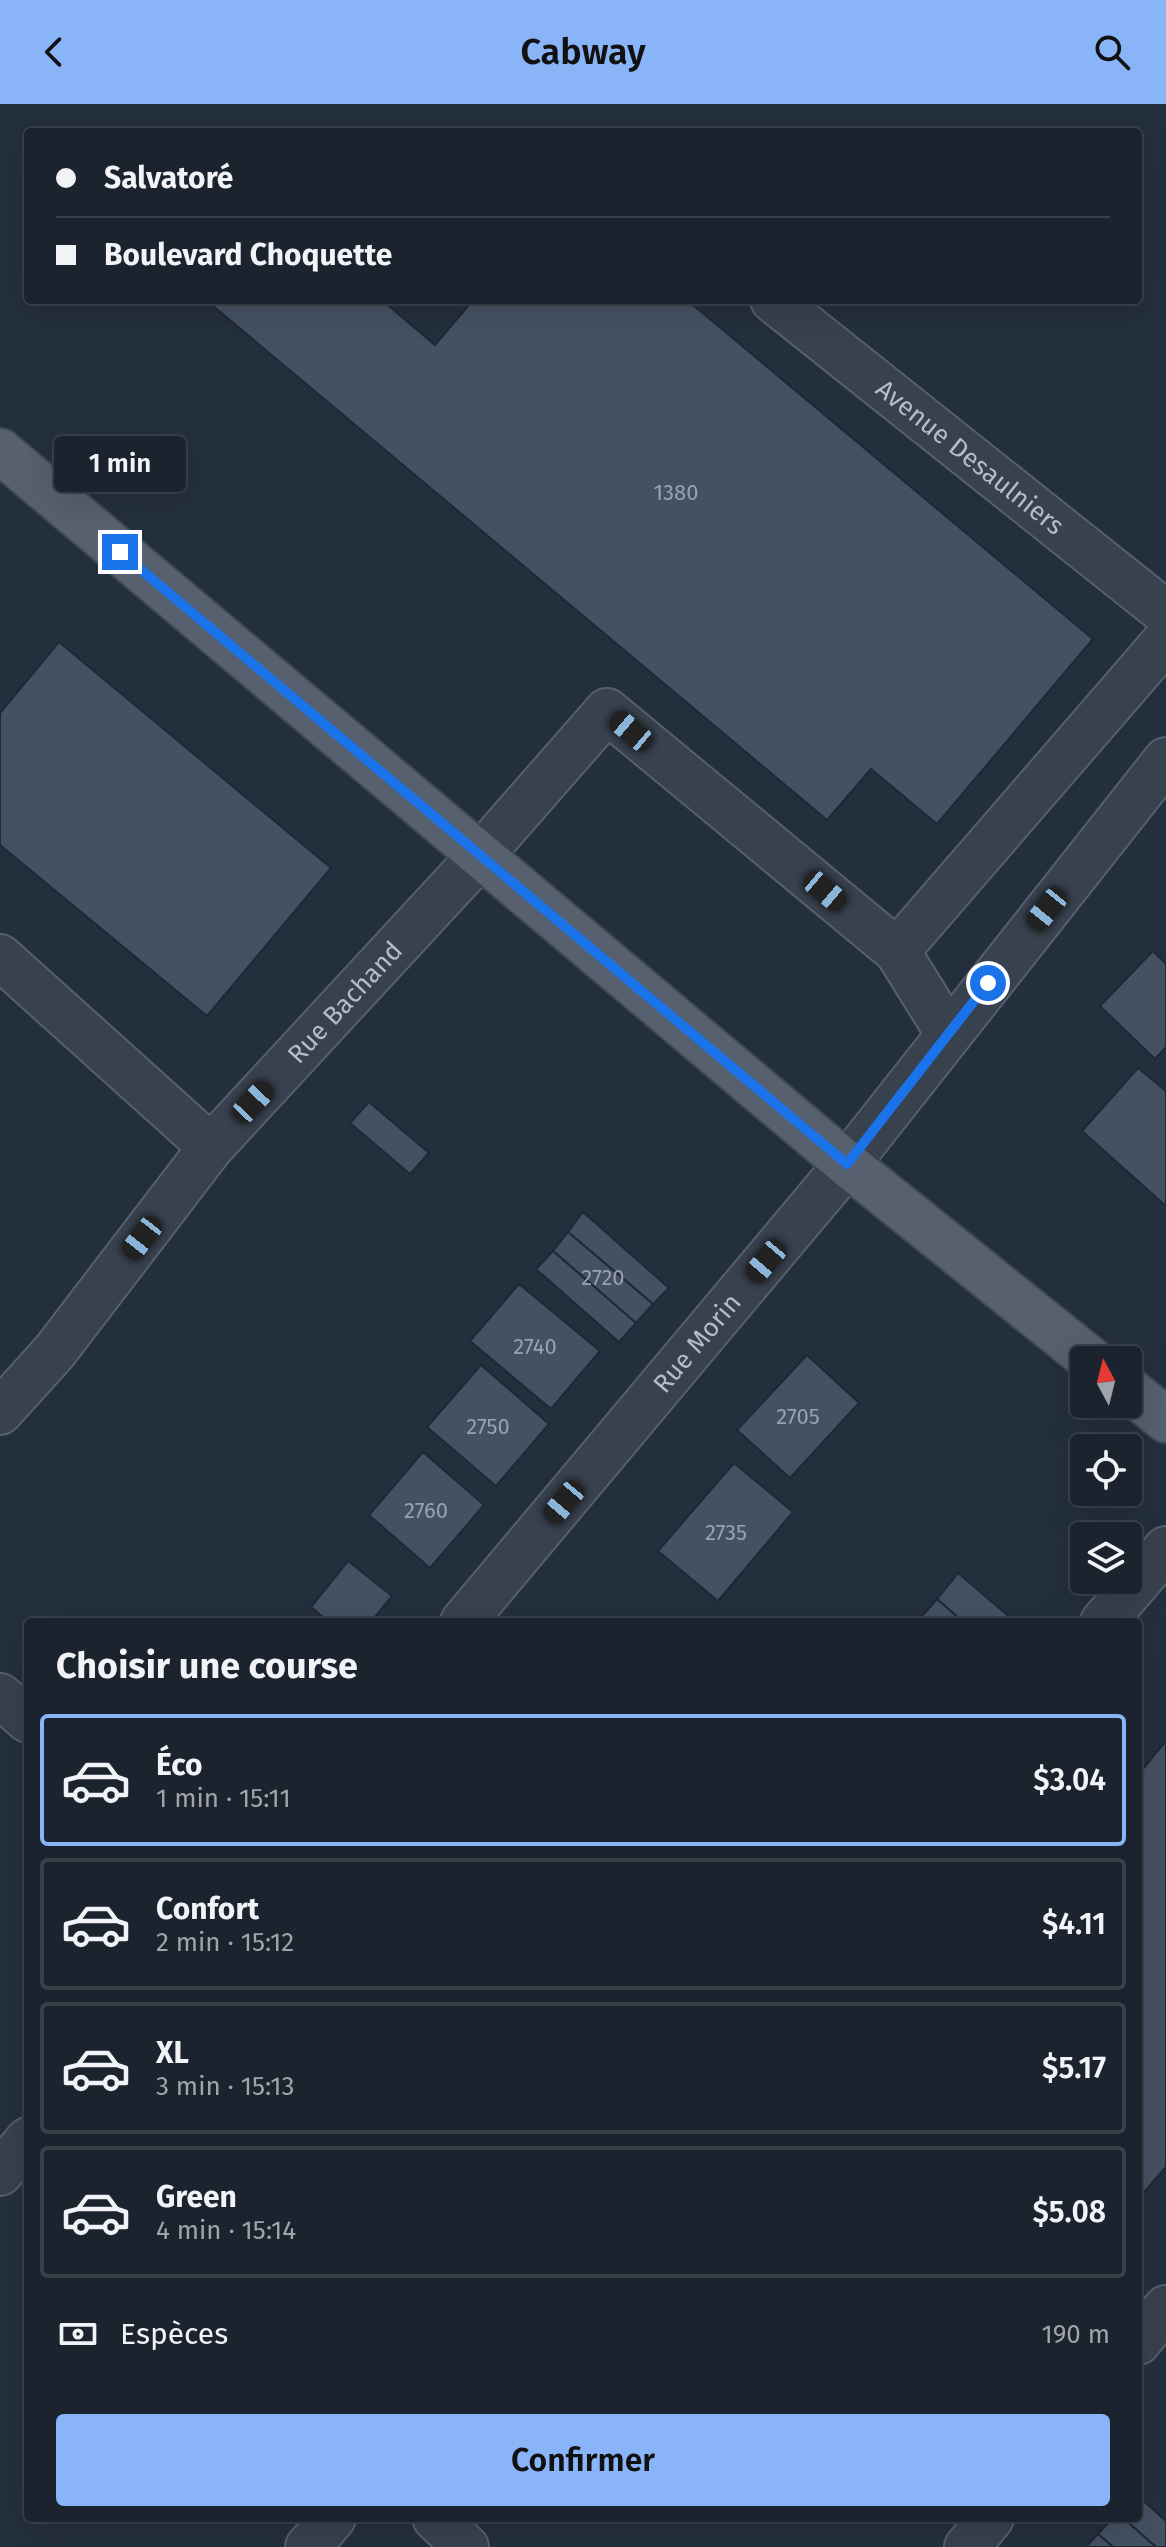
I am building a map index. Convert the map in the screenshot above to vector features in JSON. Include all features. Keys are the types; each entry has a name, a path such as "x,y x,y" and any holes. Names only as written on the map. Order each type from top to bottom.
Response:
{"main road":[{"path":"0,451 847,1164 1074,1346"},
{"path":"1142,1400 1166,1420"}],"street":[{"name":"Avenue Desaulniers","path":"778,304 1166,613"},
{"path":"948,1033 897,951 1166,640"},
{"name":"Rue Bachand","path":"0,1412 55,1351 211,1147 480,856 607,711 897,951"},
{"name":"Rue Morin","path":"466,1618 847,1164 1166,760"},
{"path":"0,957 211,1147"},
{"path":"1106,1618 1166,1549"},
{"path":"0,1696 24,1717"},
{"path":"0,2173 24,2145"},
{"path":"1142,2337 1166,2308"},
{"path":"308,2547 330,2522"},
{"path":"439,2522 466,2547"},
{"path":"967,2547 988,2522"}],"building":[{"path":"211,304 387,304 435,345 470,304 692,304 1093,639 937,824 871,769 827,820"},
{"path":"59,642 331,868 207,1016 0,845 0,713"},
{"path":"1153,951 1166,964 1166,1047 1155,1059 1100,1006"},
{"path":"1138,1068 1166,1091 1166,1206 1082,1131"},
{"path":"369,1102 429,1153 410,1174 350,1123"},
{"path":"583,1212 669,1288 653,1304 568,1232"},
{"path":"568,1232 653,1304 636,1323 553,1251"},
{"path":"553,1251 636,1323 619,1342 536,1269"},
{"path":"519,1284 600,1351 551,1409 470,1341"},
{"path":"807,1355 859,1403 790,1478 737,1430"},
{"path":"481,1365 549,1424 496,1486 427,1427"},
{"path":"423,1452 484,1505 430,1568 369,1515"},
{"path":"734,1463 793,1512 718,1601 658,1551"},
{"path":"348,1561 392,1596 374,1618 324,1618 311,1607"},
{"path":"958,1573 1011,1618 958,1618 937,1599"},
{"path":"937,1599 958,1618 920,1618"},
{"path":"1166,1741 1166,2167 1142,2194 1142,1770"},
{"path":"1142,2500 1166,2521 1166,2547 1156,2547 1128,2522 1142,2522"},
{"path":"1109,2522 1128,2522 1156,2547 1113,2547 1098,2534"},
{"path":"1098,2534 1113,2547 1086,2547"}],"route":[{"path":"120,552 847,1164 988,983"}]}
